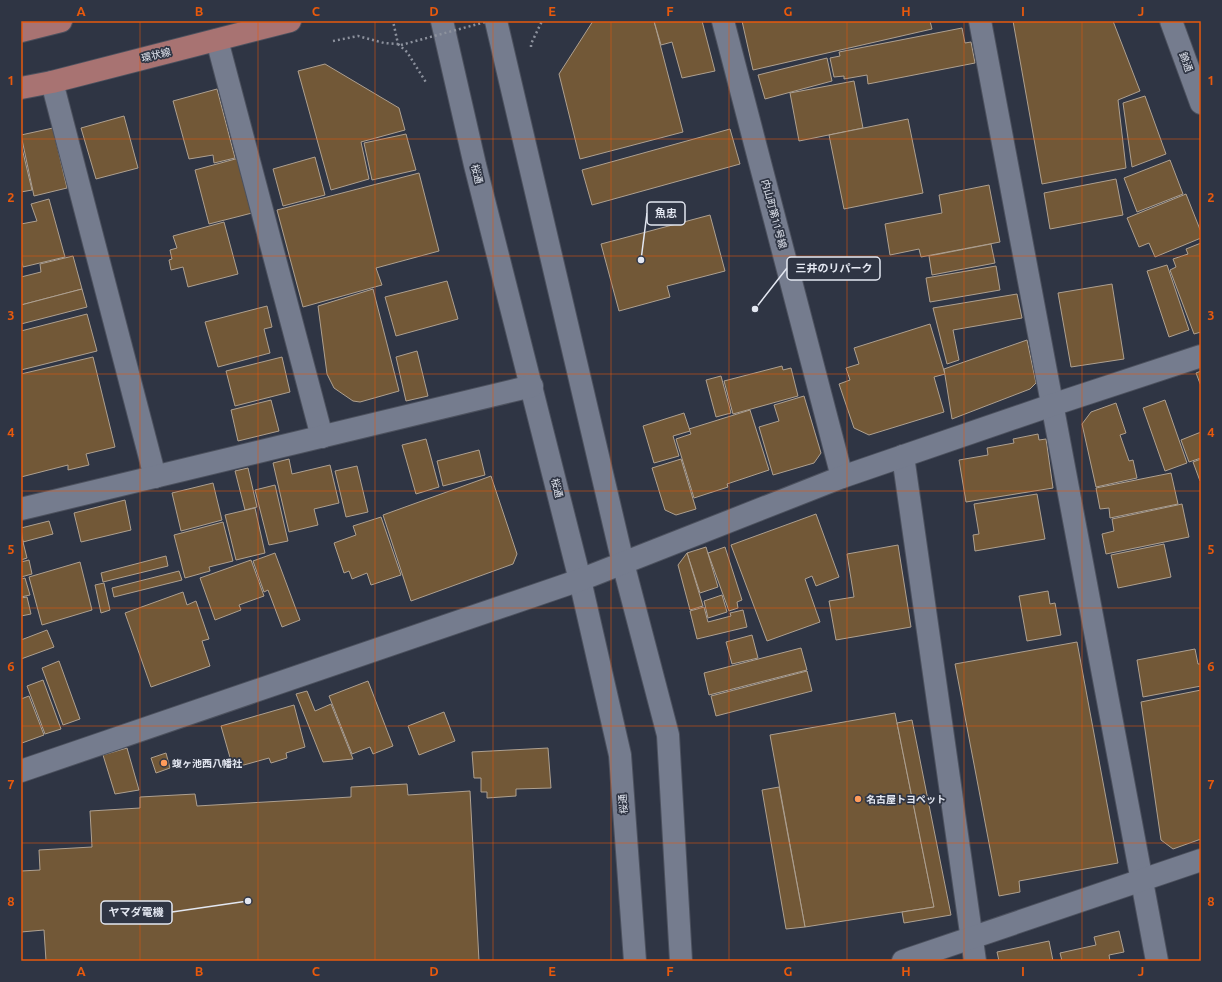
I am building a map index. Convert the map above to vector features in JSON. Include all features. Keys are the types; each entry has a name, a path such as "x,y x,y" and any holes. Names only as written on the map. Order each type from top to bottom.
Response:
{"main road":[{"path":"21,31 62,21"},
{"name":"環状線","path":"21,88 52,82 290,21"}],"street":[{"name":"桜通","path":"442,21 475,165 580,580 620,755 635,961"},
{"path":"496,21 623,564 668,735 681,961"},
{"name":"内山町第11号線","path":"723,21 842,477"},
{"path":"980,21 1157,961"},
{"name":"錦通","path":"1171,21 1201,103"},
{"path":"217,40 322,437"},
{"path":"52,82 155,477"},
{"path":"21,771 580,580 842,477 1201,356"},
{"path":"21,509 532,386"},
{"path":"903,456 975,961"},
{"path":"903,961 1201,860"}],"path":[{"path":"393,21 400,45 421,73 430,90"},
{"path":"333,40 358,36 384,43 400,45 489,21"},
{"path":"531,52 531,44 542,21"}],"building":[{"path":"593,21 654,21 683,132 580,159 559,74"},
{"path":"654,21 702,21 715,71 682,78 672,42 661,45"},
{"path":"742,21 930,21 932,29 753,70"},
{"path":"1013,21 1113,21 1140,91 1118,100 1126,168 1042,184"},
{"path":"962,28 965,43 971,42 975,63 868,84 867,75 844,79 844,76 834,77 830,58 840,56 839,52"},
{"path":"827,58 832,81 765,99 758,75"},
{"path":"325,64 399,108 405,130 361,142 369,179 331,190 298,71"},
{"path":"854,81 863,128 799,141 790,93"},
{"path":"217,89 235,158 214,163 213,155 189,159 173,101"},
{"path":"1145,96 1166,154 1132,167 1123,103"},
{"path":"124,116 138,168 96,179 81,128"},
{"path":"908,119 923,193 844,209 829,135"},
{"path":"53,128 67,188 34,196 21,135"},
{"path":"730,129 740,164 592,205 582,170"},
{"path":"406,134 416,170 372,180 364,143"},
{"path":"21,144 32,190 21,192"},
{"path":"315,157 325,195 283,206 273,169"},
{"path":"239,158 252,213 209,224 195,170"},
{"path":"1170,160 1183,194 1137,212 1124,178"},
{"path":"419,173 439,251 376,268 382,285 303,307 277,210"},
{"path":"1116,179 1123,215 1050,229 1044,193"},
{"path":"989,185 1000,242 921,257 919,249 890,255 885,224 942,213 939,195"},
{"path":"1186,194 1201,232 1201,238 1155,257 1149,243 1139,247 1127,218"},
{"path":"49,199 65,257 23,267 21,257 21,224 37,221 31,204"},
{"path":"710,215 725,271 667,286 670,297 619,311 601,244"},
{"path":"224,222 238,274 188,287 183,267 171,270 169,260 172,259 170,250 177,248 173,236"},
{"path":"1201,243 1201,332 1194,334 1170,270 1176,267 1173,259 1188,254 1186,249"},
{"path":"991,244 995,263 932,275 929,256"},
{"path":"73,256 82,289 21,305 21,277 41,272 40,264"},
{"path":"1167,265 1189,330 1169,337 1147,271"},
{"path":"996,266 1000,290 930,302 926,278"},
{"path":"447,281 458,319 396,336 385,297"},
{"path":"1112,284 1124,359 1071,367 1058,293"},
{"path":"82,289 87,307 21,324 21,305"},
{"path":"373,289 399,391 360,402 353,401 334,388 327,374 318,306"},
{"path":"1017,294 1022,318 953,330 959,360 947,364 933,308"},
{"path":"267,306 272,327 264,329 270,353 218,367 205,322"},
{"path":"87,314 97,351 21,370 21,331"},
{"path":"930,324 945,374 934,377 944,412 869,435 854,428 839,384 850,380 846,368 859,364 854,348"},
{"path":"1027,340 1036,383 1030,389 952,419 944,369"},
{"path":"417,351 428,396 406,401 396,357"},
{"path":"93,357 115,447 86,454 89,465 68,470 68,465 21,477 21,374"},
{"path":"282,357 290,392 235,406 226,371"},
{"path":"782,366 783,370 791,368 798,396 733,414 724,381"},
{"path":"1201,371 1201,386 1196,373"},
{"path":"721,376 731,413 716,417 706,380"},
{"path":"804,396 821,453 814,463 773,475 759,427 779,421 774,405"},
{"path":"271,400 279,431 238,441 231,410"},
{"path":"1165,400 1187,463 1165,471 1143,408"},
{"path":"1116,403 1126,433 1120,435 1129,461 1133,460 1137,478 1096,487 1082,424 1091,412"},
{"path":"750,410 769,470 727,484 728,487 694,498 676,439 691,434 689,429"},
{"path":"684,413 690,431 673,436 679,456 654,463 643,426"},
{"path":"1201,432 1201,458 1189,462 1181,440"},
{"path":"1038,434 1039,440 1046,439 1053,488 966,502 959,460 988,455 987,448 1014,443 1013,439"},
{"path":"426,439 439,487 416,494 402,445"},
{"path":"479,450 485,475 443,486 437,461"},
{"path":"289,459 292,474 330,465 339,503 314,509 318,525 289,532 273,463"},
{"path":"681,459 696,509 676,515 665,510 652,468"},
{"path":"1201,459 1201,481 1200,481 1193,462"},
{"path":"357,466 368,512 346,517 335,471"},
{"path":"248,468 257,507 245,510 235,471"},
{"path":"1171,473 1178,504 1110,518 1109,508 1100,509 1096,488"},
{"path":"491,476 517,554 513,564 411,601 383,515"},
{"path":"213,483 222,520 181,531 172,493"},
{"path":"275,485 288,541 269,545 255,490"},
{"path":"1037,494 1045,539 975,551 973,535 979,534 974,504"},
{"path":"125,500 131,530 81,542 74,513"},
{"path":"1182,504 1189,537 1106,554 1102,534 1114,531 1112,519"},
{"path":"255,508 265,553 236,560 225,515"},
{"path":"816,514 839,577 816,586 812,576 805,579 820,622 767,641 731,545"},
{"path":"381,517 401,575 371,585 367,573 352,579 349,571 344,573 334,543 356,535 353,526"},
{"path":"49,521 53,534 23,542 21,528"},
{"path":"223,522 233,561 209,567 210,571 185,578 174,535"},
{"path":"21,534 27,558 21,560"},
{"path":"1164,544 1171,577 1118,588 1111,555"},
{"path":"898,545 911,627 836,640 829,601 854,597 847,554"},
{"path":"706,547 718,587 700,593 687,553"},
{"path":"725,547 742,600 737,602 738,608 729,611 708,553"},
{"path":"275,553 300,620 282,627 268,590 264,592 253,561"},
{"path":"687,553 703,606 690,610 678,565"},
{"path":"166,556 168,566 103,582 101,573"},
{"path":"29,560 32,574 21,577 21,562"},
{"path":"251,560 264,596 239,605 241,610 215,620 200,578"},
{"path":"80,562 92,610 42,625 29,577"},
{"path":"179,571 182,580 114,597 112,588"},
{"path":"25,578 30,595 21,597 21,579"},
{"path":"104,583 110,610 101,613 95,585"},
{"path":"1048,591 1050,604 1055,603 1061,635 1027,641 1019,596"},
{"path":"183,592 187,605 196,601 209,639 202,641 210,666 151,687 125,613"},
{"path":"722,595 727,612 708,618 704,601"},
{"path":"27,597 31,614 21,616 21,598"},
{"path":"704,607 708,622 731,616 730,613 743,610 747,627 697,639 690,611"},
{"path":"47,630 54,647 21,659 21,640"},
{"path":"752,635 758,658 732,664 726,642"},
{"path":"1077,642 1118,863 1019,881 1020,892 999,896 955,664"},
{"path":"801,648 807,670 709,695 704,673"},
{"path":"1195,649 1198,664 1201,664 1201,686 1143,697 1137,660"},
{"path":"59,661 80,719 63,725 42,668"},
{"path":"807,671 812,691 716,716 711,696"},
{"path":"43,680 61,729 45,734 27,686"},
{"path":"368,681 393,746 373,754 370,747 352,754 329,696"},
{"path":"1201,690 1201,839 1173,849 1161,840 1141,702"},
{"path":"307,691 315,711 331,704 353,759 323,762 296,694"},
{"path":"29,696 44,735 22,743 21,699"},
{"path":"294,705 305,747 286,753 287,758 271,763 269,758 233,768 221,726"},
{"path":"444,712 455,741 419,755 408,726"},
{"path":"895,713 934,907 805,927 770,735"},
{"path":"912,720 951,915 904,923 902,912 934,907 897,723"},
{"path":"127,748 139,790 115,794 103,755"},
{"path":"548,748 551,788 516,789 516,796 487,798 487,792 481,792 481,778 474,778 472,752"},
{"path":"166,753 170,768 156,773 151,758"},
{"path":"407,784 408,795 470,791 479,961 46,961 44,930 21,932 21,871 40,870 39,850 92,847 90,811 140,808 140,797 195,794 197,806 351,797 351,787"},
{"path":"779,787 805,927 786,929 762,790"},
{"path":"1119,931 1124,952 1109,955 1110,961 1062,961 1060,953 1096,945 1094,937"},
{"path":"1049,941 1053,961 999,961 997,952"}],"place":[{"name":"魚忠","path":"641,260"},
{"name":"三井のリパーク","path":"755,309"},
{"name":"蝮ヶ池西八幡社","path":"164,763"},
{"name":"名古屋トヨペット","path":"858,799"},
{"name":"ヤマダ電機","path":"248,901"}]}
